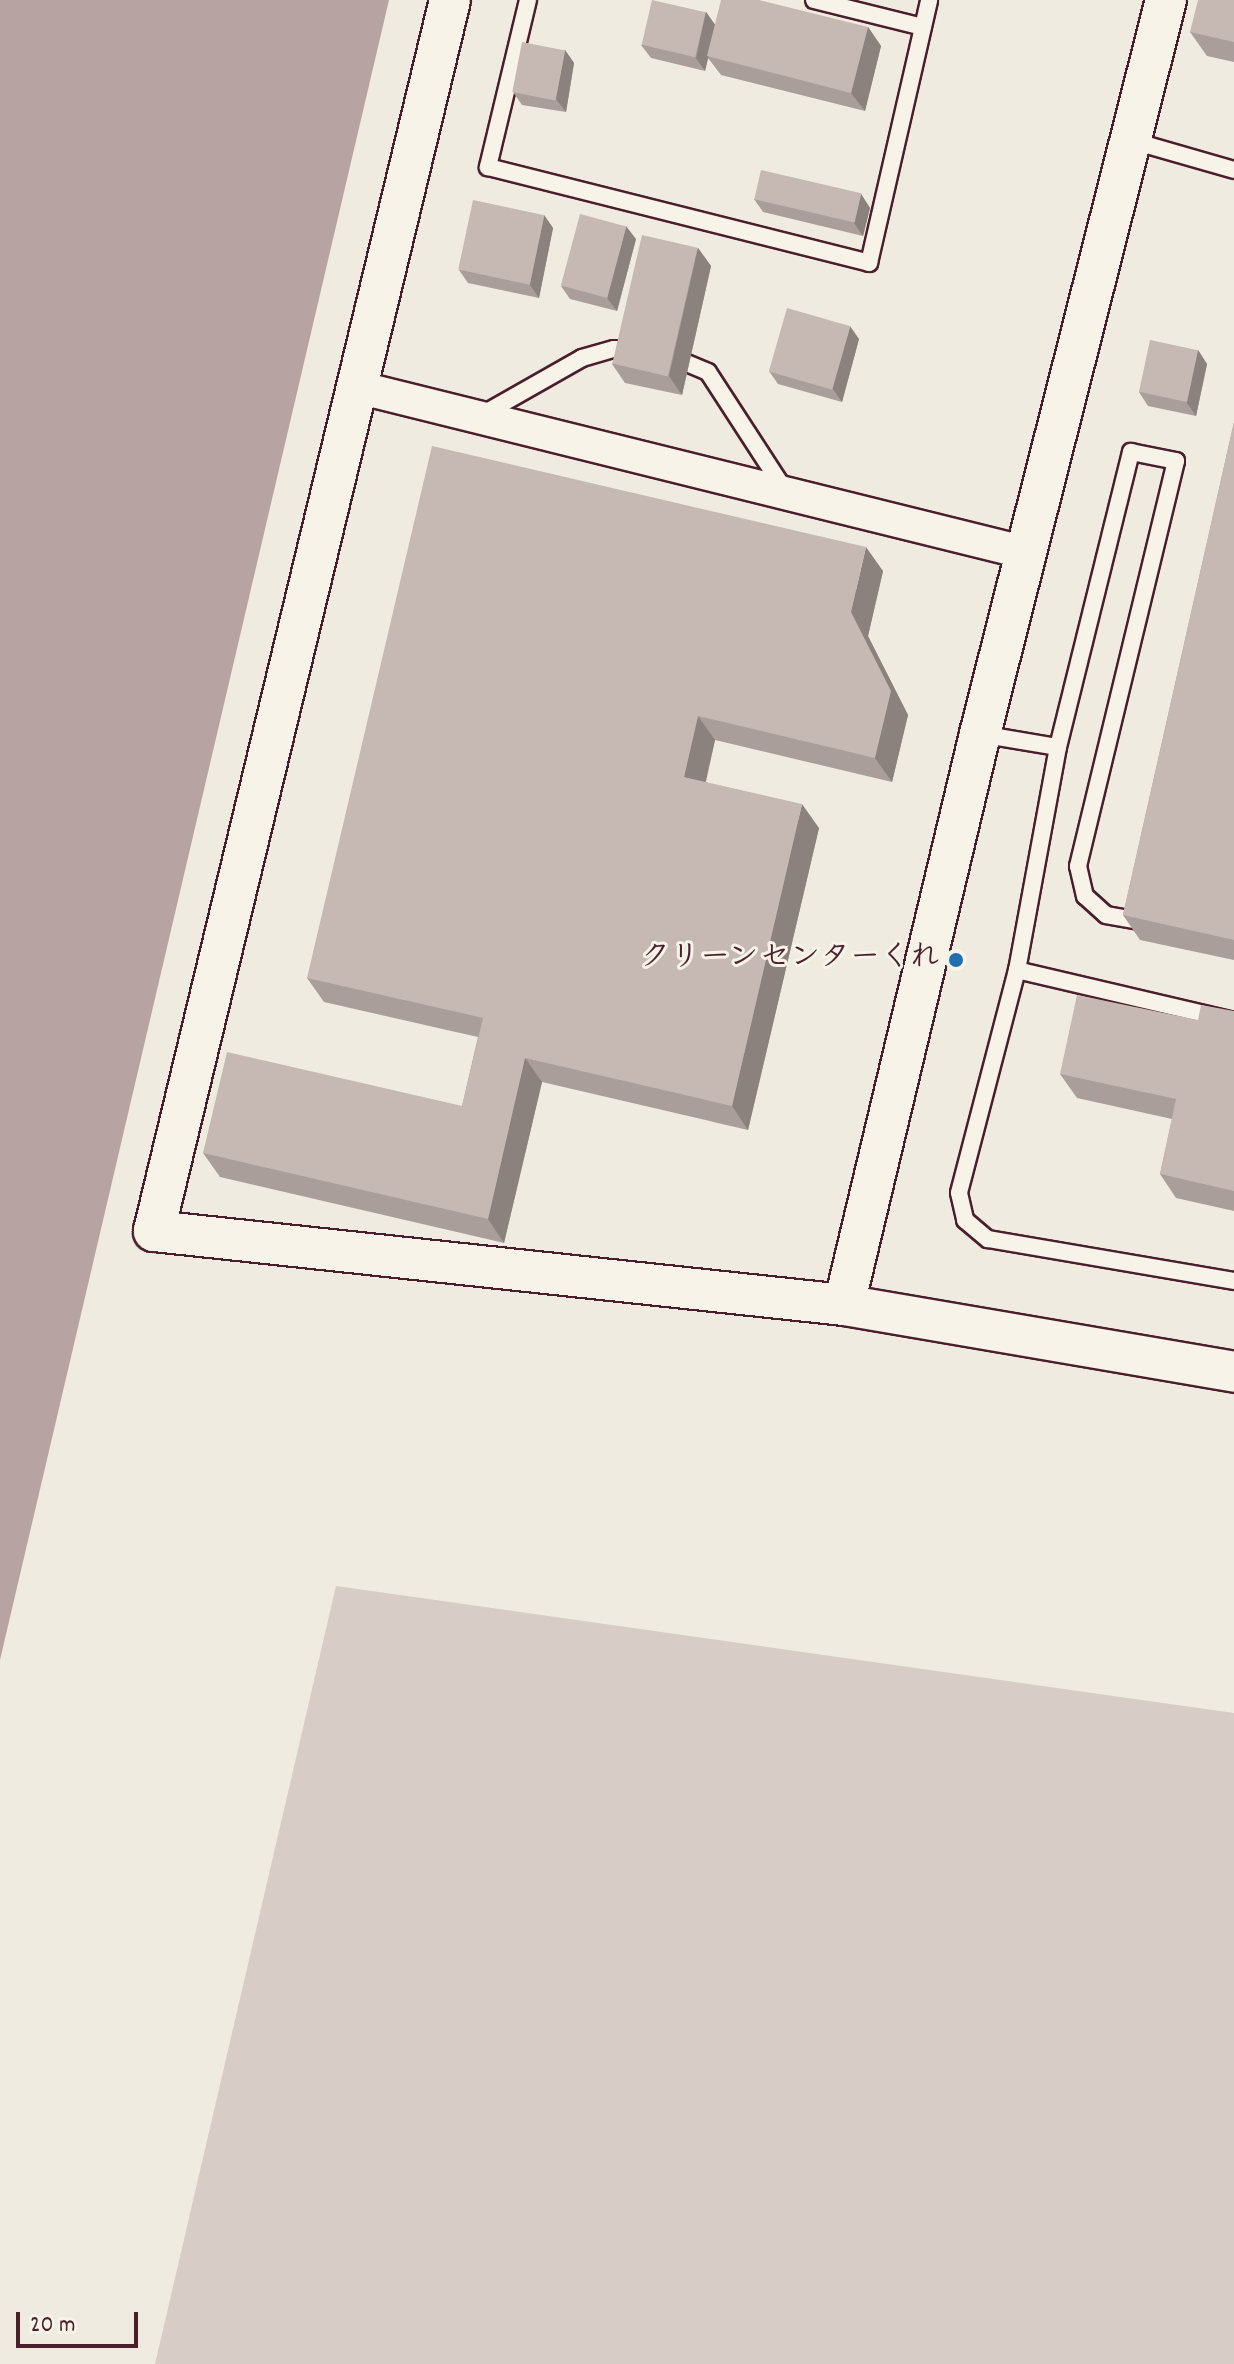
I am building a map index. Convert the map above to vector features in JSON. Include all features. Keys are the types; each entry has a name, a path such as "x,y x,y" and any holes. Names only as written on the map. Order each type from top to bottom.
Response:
{"street":[{"path":"450,0 154,1231 844,1305 1234,1372"},
{"path":"844,1305 980,734 1133,141 1166,0"},
{"path":"357,387 1027,553"}],"lane":[{"path":"528,0 488,167 869,263 929,0"},
{"path":"814,0 923,27"},
{"path":"1133,141 1234,170"},
{"path":"478,417 582,358 614,349 660,352 708,372 787,493"},
{"path":"1144,922 1106,915 1085,896 1078,866 1176,461 1131,452 1058,747 1017,970 959,1193 965,1220 988,1239 1234,1281"},
{"path":"980,734 1058,747"},
{"path":"1017,970 1234,1021"}],"shaded area":[{"path":"0,0 389,0 0,1660"},
{"path":"336,1586 1234,1713 1234,2364 155,2364"}],"building":[{"path":"652,0 706,12 695,57 642,45"},
{"path":"721,0 759,0 868,27 851,93 707,56"},
{"path":"1198,0 1234,0 1234,42 1190,32"},
{"path":"522,42 565,50 555,100 512,92"},
{"path":"761,170 861,193 855,222 754,199"},
{"path":"473,200 544,215 530,285 458,269"},
{"path":"580,214 626,226 607,298 561,285"},
{"path":"642,235 698,248 668,376 612,364"},
{"path":"787,308 850,326 832,390 769,371"},
{"path":"1150,340 1198,350 1187,402 1139,392"},
{"path":"1234,422 1234,940 1123,915"},
{"path":"432,446 866,547 851,612 891,691 875,758 698,716 684,777 802,804 732,1106 525,1058 488,1219 203,1153 227,1052 462,1106 483,1018 307,978"},
{"path":"1077,995 1198,1020 1201,1005 1234,1011 1234,1191 1160,1174 1176,1099 1060,1074"}],"place":[{"name":"クリーンセンターくれ","path":"956,960"}]}
